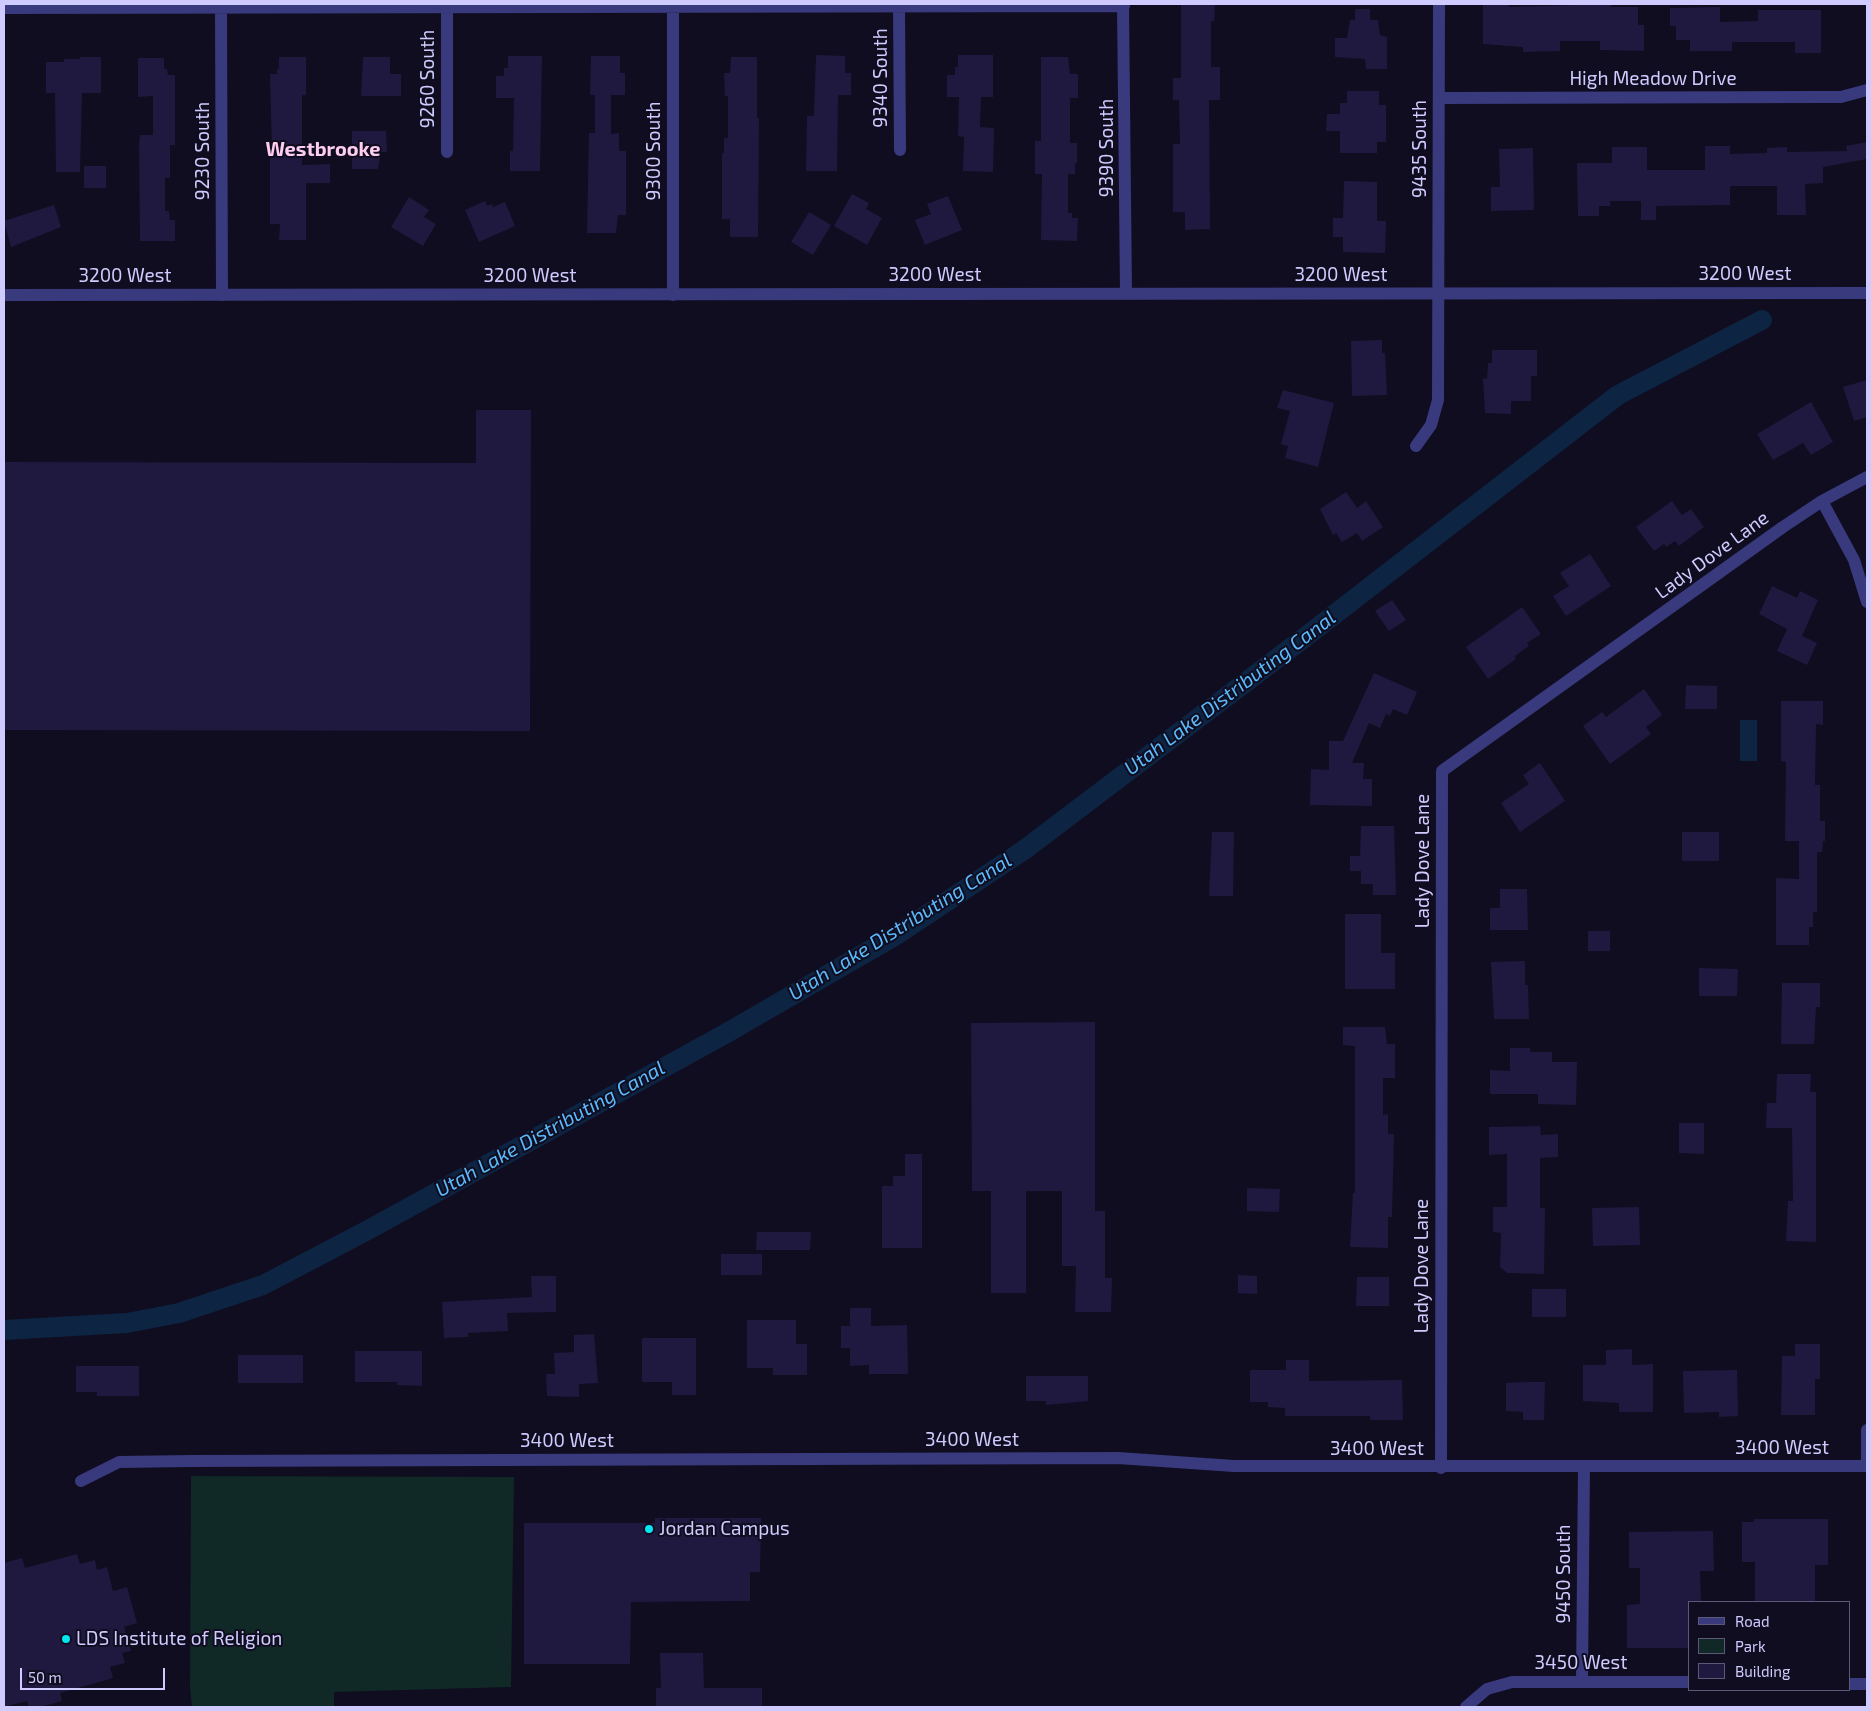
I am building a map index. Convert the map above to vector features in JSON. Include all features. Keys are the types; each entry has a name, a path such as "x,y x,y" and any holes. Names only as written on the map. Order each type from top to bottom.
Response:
{"street":[{"name":"9435 South","path":"1416,446 1431,425 1438,400 1439,4"},
{"path":"4,8 1124,5"},
{"name":"9390 South","path":"1124,5 1126,293"},
{"name":"9260 South","path":"447,7 447,152"},
{"name":"9300 South","path":"673,7 673,295"},
{"name":"9340 South","path":"899,7 900,150"},
{"name":"9230 South","path":"221,8 222,295"},
{"name":"High Meadow Drive","path":"1439,98 1841,97 1867,90"},
{"name":"3200 West","path":"4,295 1867,293"},
{"name":"Lady Dove Lane","path":"1440,1468 1442,771 1822,501 1867,477"},
{"path":"1822,501 1854,560 1867,602"},
{"path":"1867,1430 1867,1466"},
{"name":"3400 West","path":"81,1481 119,1462 1118,1458 1234,1466 1440,1468 1867,1466"},
{"name":"9450 South","path":"1582,1681 1584,1466"},
{"name":"3450 West","path":"1466,1707 1487,1689 1512,1682 1688,1682"},
{"path":"1851,1684 1867,1684"}],"green space":[{"path":"191,1476 514,1477 511,1687 334,1692 334,1706 192,1707 190,1687"}],"water":[{"path":"1740,720 1757,720 1757,761 1740,761"}],"building":[{"path":"1181,4 1215,4 1214,21 1211,21 1211,67 1220,67 1220,100 1209,100 1210,229 1185,230 1185,212 1173,212 1173,144 1180,144 1179,100 1173,100 1173,78 1181,78"},
{"path":"1483,4 1509,4 1509,7 1611,4 1611,7 1638,7 1638,25 1644,25 1644,51 1600,50 1600,41 1560,41 1560,51 1523,52 1523,47 1483,44"},
{"path":"1720,7 1720,22 1758,21 1758,10 1821,10 1821,53 1795,53 1795,42 1732,42 1732,51 1690,51 1690,40 1676,40 1676,26 1670,26 1670,8"},
{"path":"1355,9 1370,9 1370,20 1378,20 1380,35 1387,37 1387,69 1366,69 1365,59 1335,57 1335,38 1347,38 1350,20 1355,20"},
{"path":"816,55 845,56 845,73 851,73 851,95 838,95 837,171 806,171 807,116 814,116"},
{"path":"958,55 993,55 993,97 981,97 980,127 994,128 993,172 963,171 964,137 958,136 959,97 947,97 947,75 955,75 955,67 958,67"},
{"path":"508,56 542,56 540,171 510,171 510,151 513,151 514,98 496,98 496,76 504,76 504,68 508,68"},
{"path":"591,56 620,56 620,73 625,73 625,95 611,95 611,134 619,133 619,151 626,151 626,215 618,215 616,233 587,233 589,133 595,133 595,95 590,95"},
{"path":"80,57 101,57 101,93 82,93 80,172 56,172 55,93 46,93 46,62 64,62 64,59 80,59"},
{"path":"279,57 306,57 306,95 302,95 302,165 330,164 330,183 306,183 306,240 279,240 280,224 270,224 270,152 272,152 270,74 277,74"},
{"path":"363,57 390,57 390,74 401,74 401,96 361,96"},
{"path":"731,57 757,57 757,118 759,118 758,237 730,237 730,219 722,219 722,153 724,153 724,138 728,138 728,96 725,96 724,73 730,73"},
{"path":"1041,57 1068,57 1070,74 1078,74 1078,98 1070,98 1070,143 1077,143 1077,163 1075,163 1075,174 1068,174 1068,213 1072,213 1072,218 1078,218 1077,241 1041,240 1042,174 1035,174 1035,141 1041,141"},
{"path":"138,58 164,58 164,69 167,69 168,75 175,75 175,145 170,145 170,178 165,178 165,211 169,211 170,220 175,220 175,241 140,241 139,145 140,135 153,135 153,96 138,97"},
{"path":"1347,91 1379,91 1379,105 1386,105 1386,142 1377,142 1377,153 1340,153 1340,131 1326,131 1327,114 1340,114 1340,103 1347,103"},
{"path":"352,131 386,131 387,152 381,152 378,169 352,169"},
{"path":"1867,142 1867,159 1823,167 1823,183 1805,184 1806,215 1777,215 1777,186 1730,186 1730,205 1656,206 1656,220 1641,220 1641,201 1610,201 1610,206 1599,206 1599,216 1578,216 1577,163 1612,163 1612,147 1647,147 1647,170 1705,170 1705,146 1730,146 1730,154 1767,153 1767,148 1787,147 1787,152 1847,151 1846,146"},
{"path":"1533,148 1534,210 1491,211 1491,187 1500,187 1499,149"},
{"path":"84,166 106,166 106,188 84,188"},
{"path":"1344,181 1377,182 1377,221 1386,221 1385,253 1343,252 1343,237 1333,237 1333,218 1343,218"},
{"path":"852,194 869,203 866,209 882,218 867,245 834,226"},
{"path":"948,196 962,230 925,245 915,220 931,214 927,204"},
{"path":"409,197 429,210 424,217 436,224 423,246 391,227"},
{"path":"485,201 487,206 492,204 493,207 505,202 515,226 479,242 465,210"},
{"path":"54,205 61,227 11,247 4,221"},
{"path":"809,212 831,225 813,255 791,242"},
{"path":"1382,340 1382,353 1385,353 1387,395 1352,396 1351,341"},
{"path":"1492,350 1537,350 1537,376 1531,376 1531,401 1511,401 1511,414 1485,413 1483,378 1487,379 1488,363 1492,363"},
{"path":"1867,380 1867,417 1854,421 1843,387"},
{"path":"1283,390 1334,403 1318,467 1285,458 1288,446 1281,444 1290,411 1277,408"},
{"path":"1811,402 1833,442 1811,455 1803,443 1773,460 1757,434"},
{"path":"476,410 531,410 530,731 4,730 4,462 476,463"},
{"path":"1346,492 1357,508 1366,501 1383,527 1362,541 1357,533 1342,542 1336,533 1333,535 1320,509"},
{"path":"1672,501 1682,515 1691,509 1704,527 1679,546 1675,541 1666,547 1664,544 1654,551 1636,527"},
{"path":"1590,554 1611,586 1566,616 1553,596 1569,586 1560,573"},
{"path":"1772,586 1797,598 1800,591 1818,600 1802,636 1817,643 1807,665 1777,651 1787,629 1759,614"},
{"path":"1392,600 1406,620 1389,631 1375,611"},
{"path":"1522,607 1541,634 1527,643 1529,646 1515,656 1516,659 1488,679 1466,647"},
{"path":"1374,673 1417,692 1407,715 1393,709 1390,716 1386,714 1380,728 1369,723 1352,763 1364,763 1363,779 1372,779 1372,806 1310,805 1311,769 1329,770 1329,741 1343,741"},
{"path":"1686,685 1717,686 1717,709 1685,709"},
{"path":"1644,689 1662,715 1646,727 1651,734 1610,764 1583,726 1602,712 1606,717"},
{"path":"1781,701 1823,701 1823,725 1816,724 1815,785 1820,785 1820,821 1825,821 1825,841 1823,841 1822,852 1817,852 1817,912 1813,912 1813,927 1809,927 1809,945 1776,945 1776,878 1799,879 1799,841 1785,841 1786,762 1781,761"},
{"path":"1540,763 1565,801 1520,832 1501,803 1529,784 1523,775"},
{"path":"1361,826 1394,826 1396,895 1373,895 1373,884 1361,884 1361,871 1350,871 1350,856 1360,856"},
{"path":"1212,832 1234,832 1233,896 1209,896"},
{"path":"1682,832 1719,832 1719,861 1682,861"},
{"path":"1500,889 1527,889 1528,930 1490,930 1490,908 1500,908"},
{"path":"1345,914 1381,914 1381,953 1395,953 1395,989 1345,989"},
{"path":"1588,931 1610,931 1610,951 1588,951"},
{"path":"1525,961 1525,985 1528,985 1529,1019 1494,1019 1491,962"},
{"path":"1699,968 1738,969 1737,996 1699,996"},
{"path":"1782,983 1820,983 1820,1007 1816,1007 1814,1044 1781,1044"},
{"path":"1095,1022 1095,1211 1105,1211 1105,1278 1112,1278 1111,1312 1075,1312 1076,1266 1062,1266 1062,1191 1026,1191 1026,1293 991,1293 991,1191 972,1191 971,1023"},
{"path":"1343,1027 1385,1027 1387,1044 1395,1044 1395,1078 1383,1078 1383,1115 1388,1114 1388,1134 1394,1134 1392,1217 1388,1217 1388,1248 1350,1247 1353,1193 1355,1193 1355,1046 1343,1045"},
{"path":"1510,1048 1530,1048 1530,1052 1552,1052 1552,1062 1577,1062 1576,1105 1538,1104 1538,1094 1490,1094 1490,1070 1510,1071"},
{"path":"1777,1074 1811,1074 1810,1092 1816,1092 1816,1242 1786,1241 1788,1201 1793,1201 1792,1128 1766,1128 1767,1103 1776,1103"},
{"path":"1679,1123 1704,1123 1704,1154 1679,1153"},
{"path":"1540,1126 1541,1135 1558,1134 1558,1157 1540,1158 1540,1208 1545,1208 1544,1274 1507,1273 1500,1267 1501,1233 1493,1232 1493,1207 1507,1207 1507,1154 1489,1155 1489,1127"},
{"path":"905,1154 922,1154 922,1248 882,1248 882,1186 893,1186 893,1176 905,1176"},
{"path":"1247,1188 1280,1189 1279,1212 1247,1211"},
{"path":"1639,1207 1640,1245 1593,1246 1592,1208"},
{"path":"757,1232 811,1232 810,1250 756,1250"},
{"path":"721,1254 762,1254 762,1275 721,1275"},
{"path":"1238,1275 1257,1276 1257,1294 1238,1293"},
{"path":"531,1276 556,1276 556,1312 507,1313 508,1331 468,1333 468,1337 444,1338 442,1302 532,1297"},
{"path":"1357,1277 1389,1277 1389,1306 1356,1306"},
{"path":"1532,1289 1566,1289 1566,1317 1532,1317"},
{"path":"850,1308 871,1308 871,1326 907,1325 908,1374 869,1374 869,1365 850,1366 850,1348 841,1348 841,1326 850,1326"},
{"path":"747,1320 796,1320 796,1344 807,1344 807,1375 773,1375 773,1368 747,1368"},
{"path":"594,1334 598,1383 579,1384 579,1397 547,1396 546,1374 555,1374 554,1353 574,1352 574,1335"},
{"path":"642,1338 696,1338 696,1395 672,1395 672,1382 642,1382"},
{"path":"1795,1344 1820,1344 1820,1379 1815,1379 1815,1415 1781,1415 1782,1356 1795,1356"},
{"path":"1632,1349 1632,1365 1653,1364 1653,1412 1619,1412 1619,1403 1583,1401 1583,1365 1606,1365 1606,1350"},
{"path":"355,1351 422,1351 422,1386 397,1385 397,1382 355,1382"},
{"path":"238,1355 303,1355 303,1383 238,1383"},
{"path":"1286,1360 1309,1360 1309,1381 1402,1380 1403,1420 1370,1420 1370,1416 1285,1416 1285,1408 1268,1407 1268,1402 1250,1402 1250,1370 1286,1370"},
{"path":"76,1366 139,1366 139,1396 97,1396 97,1392 76,1392"},
{"path":"1737,1370 1738,1416 1719,1417 1719,1412 1684,1413 1683,1371"},
{"path":"1026,1376 1088,1376 1088,1401 1046,1405 1046,1401 1026,1401"},
{"path":"1545,1382 1544,1420 1523,1420 1523,1412 1506,1411 1506,1383"},
{"path":"655,1518 761,1518 760,1572 750,1572 750,1601 631,1602 630,1664 524,1664 524,1523 655,1523"},
{"path":"1754,1519 1828,1519 1828,1565 1815,1565 1815,1601 1755,1601 1755,1562 1742,1562 1742,1522 1754,1522"},
{"path":"1713,1531 1714,1571 1700,1571 1701,1601 1688,1601 1688,1648 1627,1648 1627,1605 1640,1604 1640,1568 1629,1568 1629,1532"},
{"name":"LDS Institute of Religion","path":"77,1554 80,1564 95,1560 97,1570 107,1567 113,1591 127,1587 137,1623 124,1627 131,1651 122,1653 125,1663 110,1667 113,1678 60,1693 62,1701 40,1707 29,1707 27,1701 4,1707 4,1563 22,1558 25,1568"},
{"path":"660,1653 703,1653 704,1688 762,1688 762,1707 656,1707 656,1688 661,1688"}],"waterway":[{"name":"Utah Lake Distributing Canal","path":"4,1330 127,1323 179,1313 263,1285 368,1230 725,1034 898,934 1024,850 1304,638 1618,395 1762,320"}],"place":[{"name":"Jordan Campus","path":"649,1529"},
{"name":"LDS Institute of Religion","path":"66,1639"}],"district":[{"name":"Westbrooke","path":"323,149"}]}
